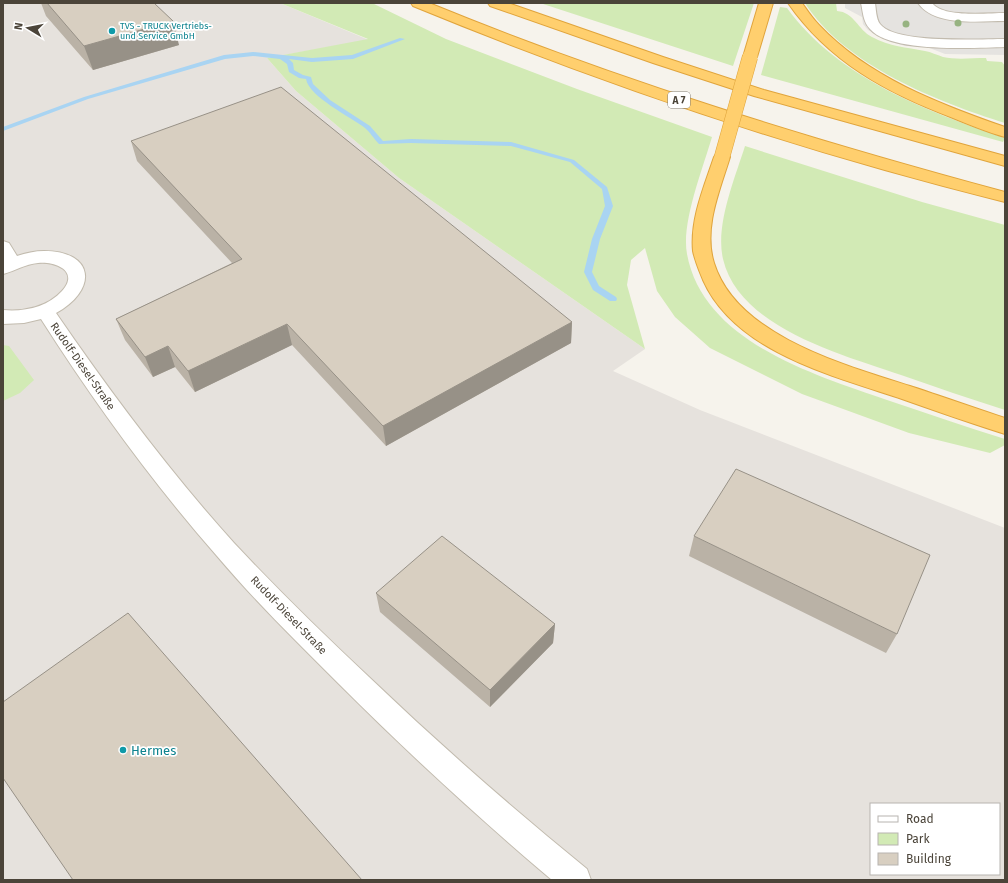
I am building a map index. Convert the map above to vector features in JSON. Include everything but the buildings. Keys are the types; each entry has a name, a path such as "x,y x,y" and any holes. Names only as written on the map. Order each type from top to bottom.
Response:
{"highway":[{"name":"A 7","path":"418,3 570,63 699,107 880,163 1005,197"},
{"path":"495,3 642,55 759,93 1005,162"},
{"path":"766,3 704,220 702,241 705,263 713,284 728,305 750,325 782,344 812,359 852,376 1005,426"},
{"path":"795,3 806,20 825,39 848,58 873,74 929,102 1005,132"},
{"path":"946,182 1005,204"}],"street":[{"path":"868,3 871,18 875,27 894,37 912,41 929,42 1005,43"},
{"path":"924,3 929,10 945,15 1005,17"},
{"name":"Rudolf-Diesel-Straße","path":"3,247 8,266 27,259 49,257 67,262 75,268 78,276 76,286 59,304 45,311 26,317 3,316"},
{"name":"Rudolf-Diesel-Straße","path":"45,311 99,391 151,460 225,549 318,646 427,751 576,880"}],"shaded area":[{"path":"3,3 280,3 369,40 267,58 296,91 399,178 645,349 613,371 700,410 1005,528 1005,880 3,880"},
{"path":"845,3 1005,3 1005,55 945,54 927,47 905,46 886,40 868,30 863,24 862,17 845,8"}],"green space":[{"path":"280,3 372,3 446,39 577,89 712,137 690,212 686,241 687,254 697,285 715,310 738,332 766,351 796,366 858,390 1005,439 1005,445 990,453 909,433 802,394 710,348 675,317 657,291 645,248 631,260 627,285 645,349 399,178 296,91 267,58 368,39"},
{"path":"540,3 754,3 733,66"},
{"path":"805,3 836,3 837,11 848,14 867,34 885,43 927,51 948,58 986,58 987,61 1002,62 1005,66 1005,123 951,104 923,92 868,63 843,45 822,25"},
{"path":"780,7 787,8 808,33 831,54 858,73 915,103 975,128 1005,138 1003,142 761,75"},
{"path":"745,146 922,202 1005,225 1005,410 823,348 771,321 749,303 733,283 723,259 721,246 727,202"},
{"path":"3,345 9,346 34,380 20,393 3,401"}],"waterway":[{"path":"3,129 86,98 224,57 253,54 312,60 353,57 402,39"},
{"path":"282,57 290,63 291,71 301,77 309,78 310,85 328,101 368,127 381,143 411,141 511,144 572,161 605,188 609,206 596,239 588,272 596,288 613,299"}],"place":[{"name":"TVS - TRUCK Vertriebs- und Service GmbH","path":"112,31"},
{"name":"Hermes","path":"123,750"}]}
